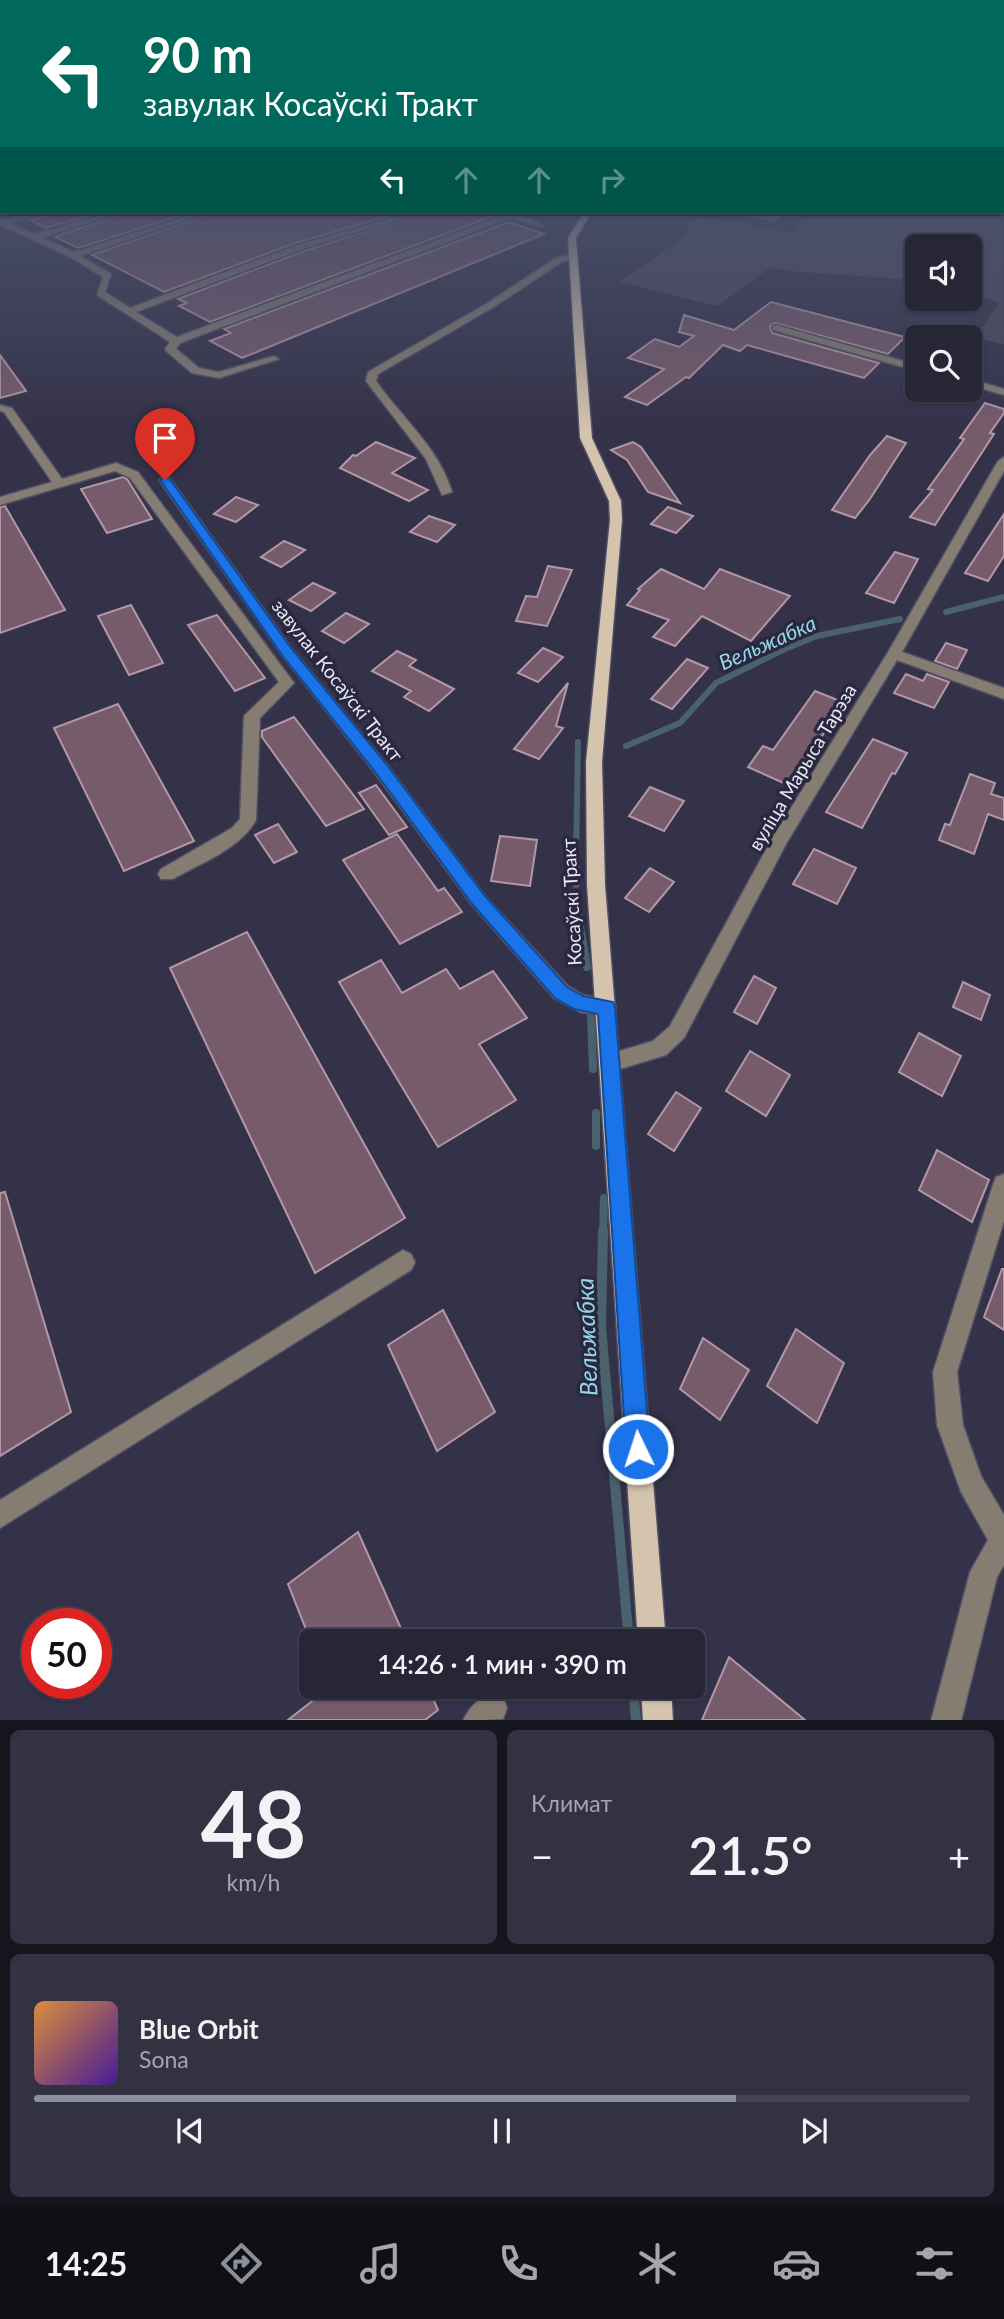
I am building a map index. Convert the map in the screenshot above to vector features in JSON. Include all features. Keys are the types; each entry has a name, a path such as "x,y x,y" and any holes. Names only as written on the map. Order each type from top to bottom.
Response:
{"main road":[{"name":"Косаўскі Тракт","path":"575,269 586,438 615,501 616,520 594,762 596,885 651,1629"},
{"path":"657,1699 658,1720"}],"street":[{"path":"97,269 108,276 100,293 176,341"},
{"path":"129,311 241,269"},
{"path":"274,359 219,375 196,371 170,349 176,341 361,269"},
{"path":"446,492 441,471 428,451 370,381 373,372 489,306 545,269"},
{"path":"776,328 905,365"},
{"path":"982,386 1004,392"},
{"path":"0,408 8,410 60,484"},
{"name":"вуліца Марыса Тарэза","path":"610,1063 659,1048 677,1032 780,840 894,654 1004,461"},
{"path":"0,501 116,467 134,475 287,683 252,716 247,820 238,833 167,874"},
{"name":"завулак Косаўскі Тракт","path":"165,480 287,652 382,769 479,901 561,992 580,1003 606,1007"},
{"path":"894,654 1004,694"},
{"path":"946,1720 984,1572 1004,1539 970,1483 950,1425 945,1372 1004,1185"},
{"path":"0,1515 403,1262"}],"shaded area":[{"path":"638,269 768,269 717,306 620,282"},
{"path":"780,269 905,269 905,279 786,271"},
{"path":"982,269 1003,269 1004,344 982,339 982,328 999,303 982,297"}],"building":[{"path":"120,269 225,269 164,292"},
{"path":"256,269 351,269 210,322 179,306 187,303 178,299"},
{"path":"383,269 458,269 242,358 210,341 231,333 224,329"},
{"path":"771,302 905,337 888,354 775,323 770,326 772,333 879,363 864,378 747,345 740,351 723,345 689,378 686,377 647,405 625,397 664,369 628,358 655,339 679,347 694,336 679,332 684,315 734,330"},
{"path":"0,355 26,391 0,398"},
{"path":"985,403 1004,409 1004,413 990,433 994,434 935,525 910,517 933,490 928,489 964,439 960,438"},
{"path":"887,436 906,443 870,499 855,518 832,510 870,455"},
{"path":"376,442 415,458 392,473 428,490 409,501 340,468 353,455 356,456"},
{"path":"633,442 641,447 680,503 648,492 627,460 611,450"},
{"path":"123,477 127,479 152,519 107,533 81,489"},
{"path":"236,497 258,505 236,522 214,514"},
{"path":"5,506 65,610 0,633 0,507"},
{"path":"668,507 693,516 676,533 651,524"},
{"path":"1004,514 1004,556 988,581 965,573"},
{"path":"429,516 455,525 437,542 410,532"},
{"path":"284,541 305,550 281,567 261,557"},
{"path":"895,552 918,559 894,603 866,593"},
{"path":"548,566 572,570 547,626 516,621 526,596 537,597"},
{"path":"661,569 704,589 720,569 790,596 751,641 702,616 675,646 653,637 669,620 627,605 640,590 638,589"},
{"path":"313,583 335,593 311,611 289,600"},
{"path":"131,605 163,663 129,675 98,616"},
{"path":"346,613 369,624 344,643 322,631"},
{"path":"217,615 265,678 235,691 188,625"},
{"path":"946,643 967,650 957,669 935,661"},
{"path":"543,648 563,657 538,682 518,673"},
{"path":"397,651 416,660 409,666 454,689 429,711 404,697 411,691 372,671"},
{"path":"687,659 708,668 672,709 651,699"},
{"path":"906,674 923,681 927,674 949,682 934,708 894,693"},
{"path":"568,683 556,726 563,728 539,759 514,749"},
{"path":"815,691 845,703 788,785 748,767 763,746 773,750"},
{"path":"118,704 194,841 124,871 54,728"},
{"path":"294,717 364,809 326,826 262,737 262,731"},
{"path":"873,739 907,753 895,774 892,773 862,828 826,812"},
{"path":"970,774 995,783 991,794 1004,798 1004,820 988,814 974,854 939,840 945,824 950,825"},
{"path":"376,785 407,827 389,835 359,793"},
{"path":"650,787 684,801 664,831 629,816"},
{"path":"278,824 297,852 274,863 255,835"},
{"path":"397,834 438,891 444,888 462,912 400,944 343,860"},
{"path":"500,836 537,840 530,886 491,881"},
{"path":"814,849 856,868 837,904 793,884"},
{"path":"650,868 674,882 649,912 625,898"},
{"path":"247,932 405,1218 315,1273 170,968"},
{"path":"381,960 402,993 446,969 460,989 493,971 527,1018 479,1044 516,1100 438,1147 339,982"},
{"path":"754,976 776,988 757,1024 734,1012"},
{"path":"963,982 990,995 981,1020 953,1007"},
{"path":"919,1033 961,1056 942,1096 899,1072"},
{"path":"750,1051 790,1075 766,1116 726,1091"},
{"path":"676,1092 701,1108 674,1151 648,1134"},
{"path":"937,1150 989,1180 972,1222 919,1190"},
{"path":"5,1192 71,1412 0,1456 0,1193"},
{"path":"1004,1269 1004,1330 984,1317"},
{"path":"443,1310 495,1412 437,1451 388,1345"},
{"path":"796,1329 844,1363 817,1423 767,1386"},
{"path":"703,1338 749,1370 720,1420 680,1389"},
{"path":"358,1532 401,1629 306,1629 288,1584"},
{"path":"729,1657 805,1720 702,1720"},
{"path":"315,1699 433,1699 438,1710 425,1720 288,1720"}],"waterway":[{"name":"Вельжабка","path":"946,612 1004,597"},
{"name":"Вельжабка","path":"626,746 680,723 716,683 785,649 817,636 900,619"},
{"name":"Вельжабка","path":"576,860 578,742"},
{"name":"Вельжабка","path":"576,860 576,884"},
{"name":"Вельжабка","path":"576,903 587,967"},
{"name":"Вельжабка","path":"591,1017 593,1069"},
{"name":"Вельжабка","path":"596,1113 596,1146"},
{"name":"Вельжабка","path":"603,1233 604,1198"},
{"name":"Вельжабка","path":"603,1231 601,1327 628,1629"},
{"name":"Вельжабка","path":"634,1699 636,1720"}],"route":[{"path":"165,480 287,652 382,769 479,901 561,992 580,1003 606,1007 638,1449"}]}
